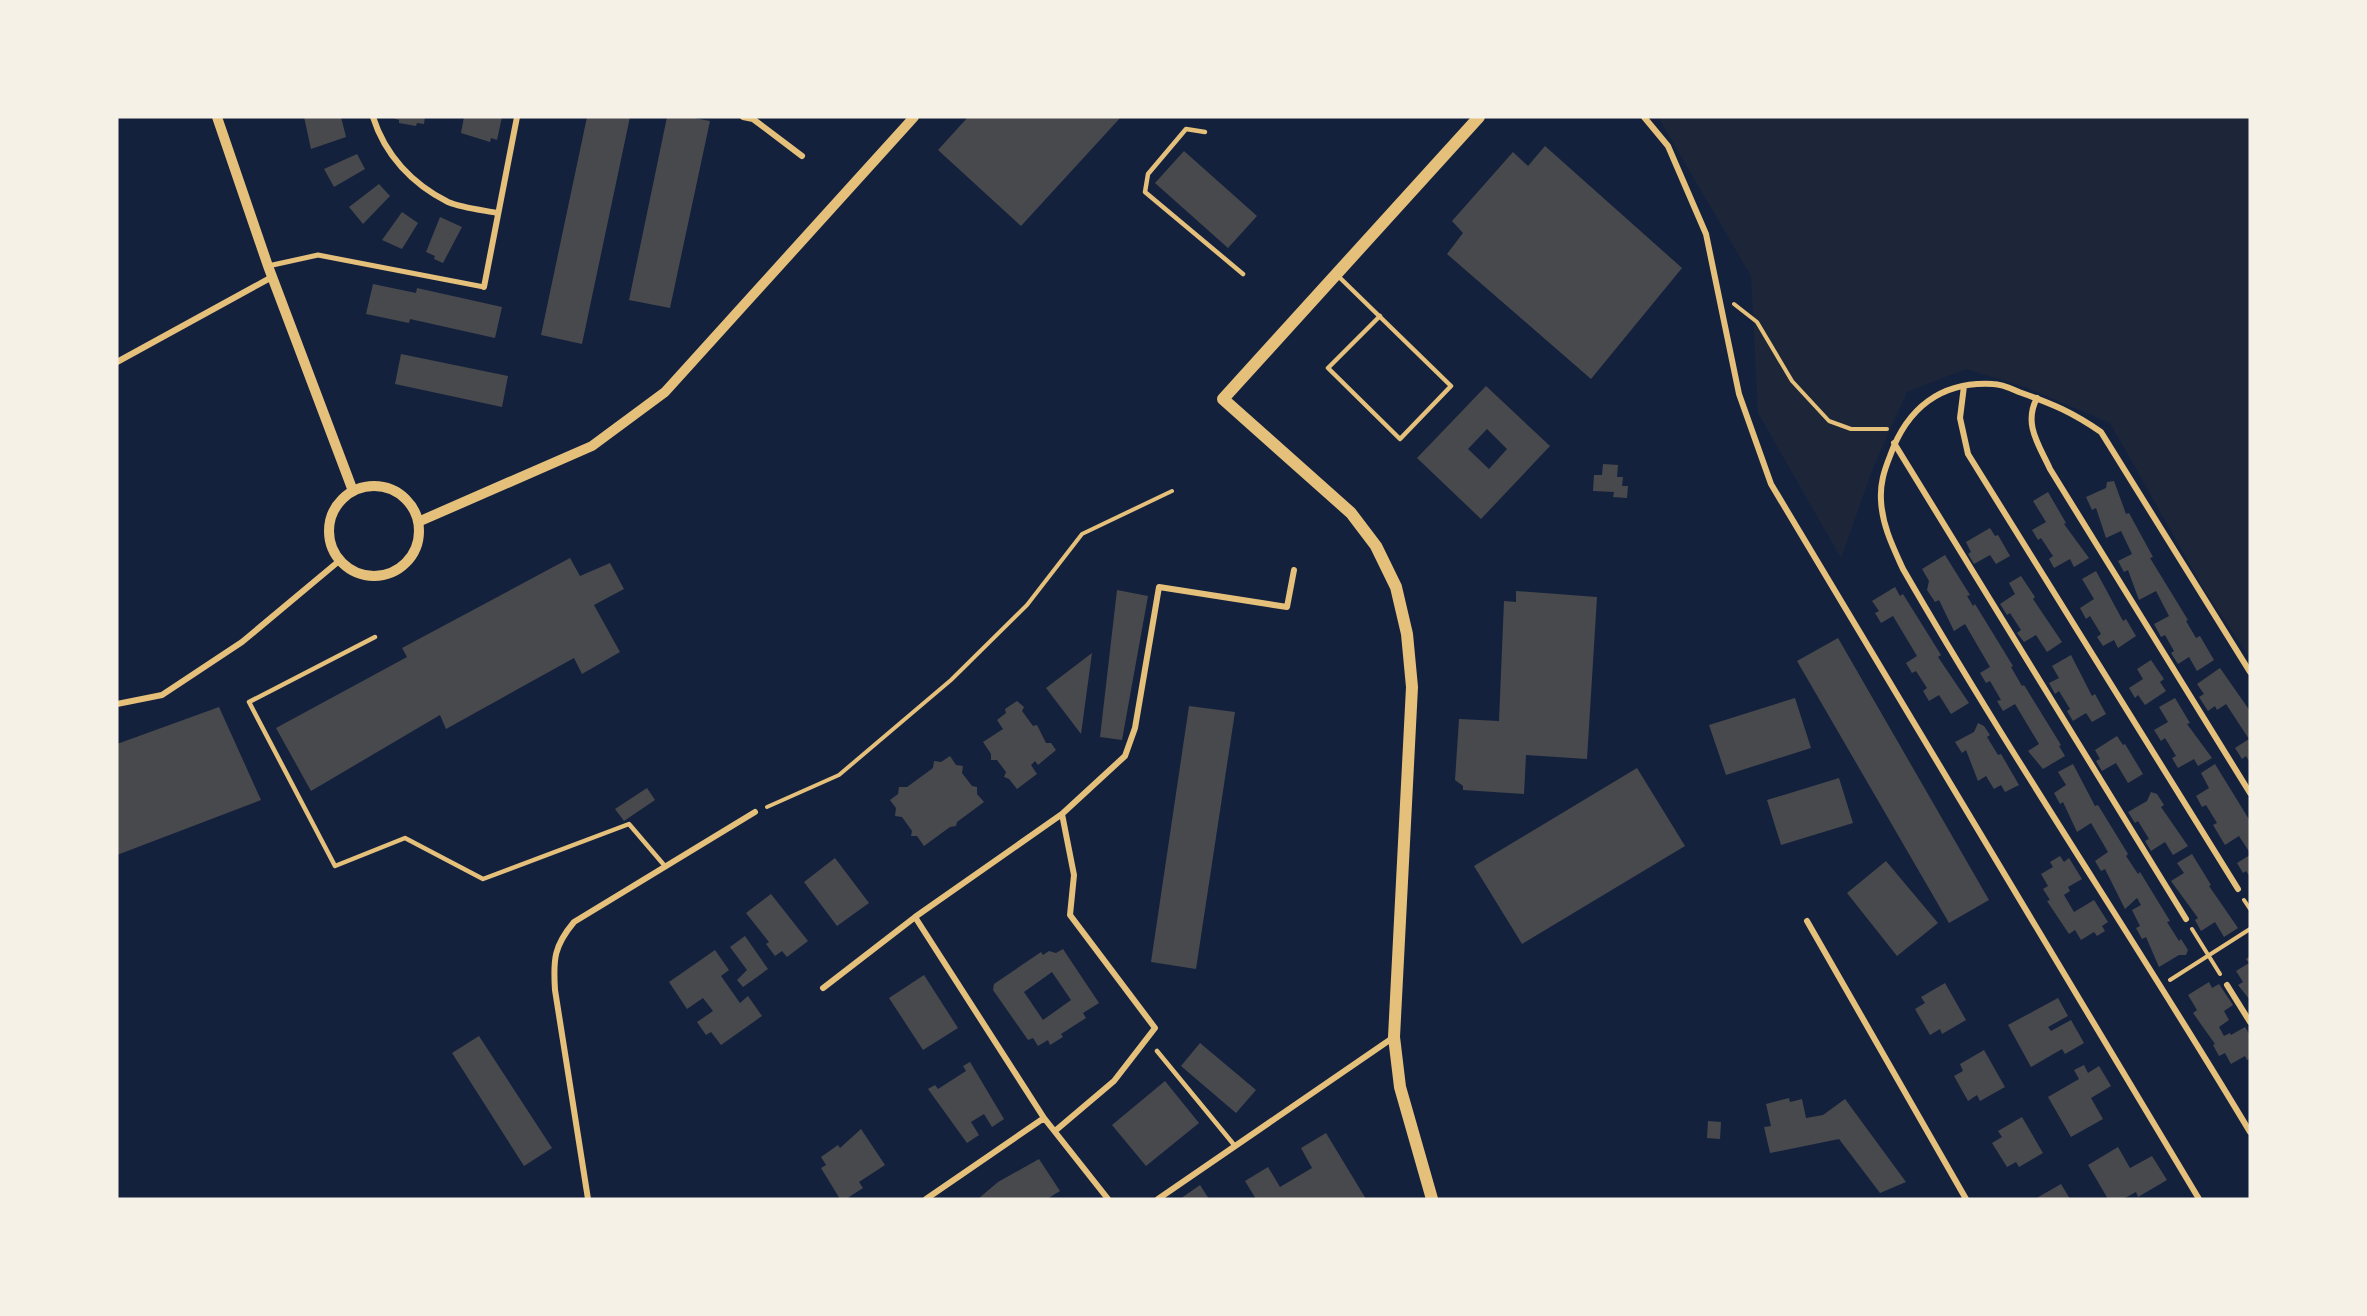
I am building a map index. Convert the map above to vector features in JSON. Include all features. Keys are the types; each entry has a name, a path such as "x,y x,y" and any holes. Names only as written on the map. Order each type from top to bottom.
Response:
{"main road":[{"path":"1432,1199 1400,1087 1394,1037 1412,687 1407,634 1396,587 1376,546 1351,513 1223,399 1479,117"}],"street":[{"path":"217,117 268,266 353,491"},
{"path":"373,117 378,133 394,161 420,184 449,202 498,213"},
{"path":"268,266 318,255 484,287 518,117"},
{"path":"743,117 753,119 802,156"},
{"path":"418,522 592,446 665,392 914,117"},
{"path":"1644,117 1668,146 1706,234 1739,394 1771,484 2199,1199"},
{"path":"117,363 272,277"},
{"path":"2250,672 2101,432 2067,410 1995,383 1964,386 1940,393 1917,408 1902,426 1882,477 1881,500 1887,535 1903,569 2085,866 2162,985 2250,1132"},
{"path":"1964,386 1960,418 1968,454 2238,889"},
{"path":"2037,398 2030,410 2030,424 2050,469 2250,793"},
{"path":"1894,443 2186,919"},
{"path":"376,486 387,488 408,501 418,522 417,545 412,556 394,572 383,576 365,576 348,569 339,561 330,543 329,523 337,504 353,491 376,486"},
{"path":"117,704 162,695 242,642 339,561"},
{"path":"823,988 915,917 1062,814 1125,756 1135,728 1159,587 1287,607 1294,570"},
{"path":"588,1199 555,990 554,963 560,940 574,922 664,865 755,812"},
{"path":"1055,1131 1114,1081 1155,1028 1070,915 1074,875 1062,814"},
{"path":"915,917 1044,1118 1108,1199"},
{"path":"1807,921 1966,1199"},
{"path":"2227,985 2250,1022"},
{"path":"1158,1199 1394,1037"},
{"path":"926,1199 1044,1118"}],"lane":[{"path":"1206,132 1186,129 1148,174 1145,192 1243,274"},
{"path":"1336,274 1380,316 1451,386 1400,439 1328,368 1380,316"},
{"path":"375,637 249,702 335,866 405,838 483,879 629,824 664,865"},
{"path":"1156,1051 1235,1146"}],"path":[{"path":"1718,291 1757,322 1792,381 1829,421 1851,429 1870,430 1902,426"},
{"path":"755,812 839,775 960,672 1028,604 1082,534 1172,491"},
{"path":"2186,919 2227,985"},
{"path":"2162,985 2250,929"}],"shaded area":[{"path":"1658,117 2250,117 2250,658 2205,591 2110,423 2028,388 1966,369 1907,392 1873,468 1841,558 1758,413 1751,276"}],"building":[{"path":"304,117 341,117 346,137 311,149"},
{"path":"390,117 425,117 424,124 417,123 416,126 399,123 399,120"},
{"path":"464,117 502,117 497,140 491,138 490,142 461,133"},
{"path":"587,117 630,117 582,344 541,335"},
{"path":"667,117 689,117 710,121 670,308 629,300"},
{"path":"968,117 1121,117 1021,226 938,150"},
{"path":"1545,146 1682,268 1591,379 1447,254 1463,233 1452,221 1513,152 1528,166"},
{"path":"1184,151 1257,216 1228,248 1155,183"},
{"path":"357,154 365,169 334,187 324,169"},
{"path":"379,184 390,196 363,224 349,207"},
{"path":"402,212 418,223 402,249 382,240"},
{"path":"440,217 462,227 443,263 426,252"},
{"path":"373,284 416,293 417,288 502,307 495,338 410,319 409,323 366,314"},
{"path":"401,354 508,376 502,407 395,384"},
{"path":"1486,386 1550,446 1481,519 1417,458","holes":["1487,429 1507,449 1489,469 1468,449"]},
{"path":"1603,464 1618,465 1617,477 1623,477 1622,486 1628,486 1627,498 1613,497 1614,492 1593,491 1594,475 1602,475"},
{"path":"2114,481 2126,514 2129,513 2153,557 2150,558 2188,620 2186,621 2196,638 2200,636 2214,660 2197,671 2189,657 2178,664 2171,653 2174,651 2165,635 2161,637 2154,624 2169,616 2156,591 2139,600 2128,570 2124,572 2118,561 2132,554 2121,531 2106,538 2096,508 2092,510 2086,497 2106,488 2107,482"},
{"path":"2048,492 2066,523 2064,524 2089,558 2074,567 2070,559 2054,568 2049,559 2053,556 2041,538 2038,540 2032,530 2046,522 2033,501"},
{"path":"1990,528 1995,536 1998,535 2010,556 1996,564 1990,555 1974,564 1968,554 1971,552 1966,542"},
{"path":"1945,555 1970,595 1967,596 1973,606 1975,604 2013,666 2011,667 2022,686 2024,685 2061,745 2059,746 2065,756 2043,769 2028,751 2039,744 2015,704 2003,711 1997,701 2001,700 1990,681 1986,683 1980,673 1990,667 1965,624 1954,631 1939,600 1935,602 1927,590 1929,581 1922,569"},
{"path":"570,558 580,576 610,563 624,589 594,605 620,652 582,674 574,658 446,729 440,715 311,791 276,728 407,657 402,648"},
{"path":"2096,571 2123,621 2126,619 2136,636 2118,648 2114,640 2103,646 2097,637 2101,634 2090,616 2086,619 2080,608 2094,599 2082,579"},
{"path":"2021,576 2035,597 2033,599 2062,642 2047,652 2036,635 2024,642 2017,633 2021,630 2010,613 2007,615 2000,604 2015,594 2009,583"},
{"path":"1895,587 1900,596 1903,594 1941,655 1938,657 1969,703 1951,714 1939,695 1929,701 1923,691 1927,688 1916,671 1912,673 1906,663 1917,656 1893,616 1881,623 1875,613 1879,611 1872,601"},
{"path":"1117,590 1148,596 1122,740 1100,737"},
{"path":"1516,591 1597,597 1587,759 1526,755 1524,794 1463,790 1463,786 1455,780 1459,719 1499,721 1504,601 1516,602"},
{"path":"1838,638 1989,900 1949,923 1797,661"},
{"path":"1092,653 1081,734 1046,688"},
{"path":"2071,655 2092,696 2095,694 2106,714 2092,722 2086,713 2073,721 2067,711 2070,709 2059,691 2055,694 2049,683 2059,678 2052,666"},
{"path":"2151,660 2164,679 2160,682 2166,691 2145,705 2138,695 2135,698 2129,688 2143,679 2137,669"},
{"path":"2220,668 2250,711 2250,763 2246,756 2242,759 2235,748 2249,739 2226,704 2217,710 2215,706 2208,711 2199,697 2204,694 2197,684"},
{"path":"1795,698 1811,748 1726,775 1709,725"},
{"path":"2175,698 2190,723 2187,724 2212,758 2198,766 2194,759 2178,768 2172,758 2176,756 2165,738 2161,741 2154,730 2168,722 2159,707"},
{"path":"1017,701 1024,707 1022,711 1033,726 1037,725 1046,743 1051,743 1056,750 1038,765 1035,761 1031,765 1037,774 1017,789 1009,779 1004,777 1006,772 997,760 991,760 991,754 983,742 1003,729 997,720 1006,713 1005,709"},
{"path":"1189,706 1235,712 1196,969 1151,962"},
{"path":"219,707 261,800 117,855 117,744"},
{"path":"1978,723 1984,726 1990,735 1987,737 1998,755 2001,754 2019,785 2005,792 2001,785 1994,789 1986,776 1978,781 1966,750 1962,753 1955,742 1974,732"},
{"path":"2117,736 2123,745 2125,744 2143,774 2128,783 2116,763 2102,771 2096,761 2100,759 2095,750"},
{"path":"950,756 956,765 963,766 962,773 972,786 977,787 977,794 984,802 957,822 956,826 950,827 924,846 917,836 911,836 912,831 902,817 895,816 896,808 890,800 898,794 899,787 907,787 933,768 934,761 941,762"},
{"path":"2073,764 2095,806 2098,805 2128,854 2126,856 2138,874 2140,872 2170,921 2167,922 2179,941 2181,939 2188,950 2186,955 2179,955 2159,967 2146,937 2142,939 2136,928 2140,926 2132,910 2141,905 2137,898 2125,909 2105,869 2101,871 2095,861 2108,852 2091,823 2077,832 2063,802 2060,804 2054,793 2066,785 2058,772"},
{"path":"2215,764 2250,821 2250,853 2239,836 2225,845 2213,825 2217,823 2206,805 2202,807 2196,796 2209,788 2201,773"},
{"path":"1637,768 1685,846 1522,944 1474,866"},
{"path":"1839,778 1853,823 1781,845 1767,800"},
{"path":"647,788 655,800 624,821 615,809"},
{"path":"2151,792 2157,794 2164,805 2161,807 2188,846 2173,855 2165,842 2151,851 2145,841 2149,839 2138,821 2135,823 2128,812 2147,801"},
{"path":"2192,854 2211,885 2209,886 2238,928 2224,937 2215,922 2201,931 2195,920 2198,918 2171,881 2184,873 2177,863"},
{"path":"2250,855 2250,877 2246,871 2243,873 2237,863"},
{"path":"2060,856 2064,862 2069,858 2082,879 2068,887 2070,891 2064,895 2074,912 2094,900 2108,922 2102,926 2105,931 2097,936 2094,932 2081,940 2075,930 2069,934 2047,901 2050,900 2043,889 2048,886 2041,874 2053,867 2050,862"},
{"path":"835,858 869,903 837,926 804,882"},
{"path":"1886,861 1938,923 1897,956 1847,893"},
{"path":"771,894 808,941 787,957 782,951 775,956 766,944 769,942 746,913"},
{"path":"745,936 768,969 743,987 737,980 747,970 730,947"},
{"path":"1063,949 1099,1003 1083,1013 1086,1018 1061,1034 1063,1037 1050,1045 1048,1040 1038,1046 1033,1038 1028,1040 993,990 994,984 1041,952 1043,955 1049,951 1056,953","holes":["1052,972 1071,1000 1043,1020 1024,992"]},
{"path":"715,950 729,970 721,976 740,1003 748,996 762,1016 721,1045 711,1032 706,1035 697,1022 713,1011 703,998 687,1009 669,982"},
{"path":"2250,956 2250,1000 2238,985 2243,982 2236,971 2249,963 2246,959"},
{"path":"924,975 958,1028 923,1050 889,998"},
{"path":"2209,982 2212,988 2219,984 2233,1005 2224,1011 2229,1020 2219,1027 2224,1036 2230,1033 2231,1035 2245,1027 2250,1035 2250,1058 2247,1060 2245,1056 2231,1064 2225,1053 2219,1056 2213,1045 2215,1044 2193,1013 2197,1010 2188,995"},
{"path":"1945,983 1966,1020 1942,1034 1940,1029 1930,1035 1915,1009 1925,1003 1921,997"},
{"path":"2058,998 2068,1016 2048,1027 2051,1031 2071,1020 2084,1043 2065,1054 2062,1049 2031,1067 2008,1025"},
{"path":"479,1036 552,1148 524,1166 452,1053"},
{"path":"1200,1043 1256,1090 1236,1113 1181,1066"},
{"path":"1984,1050 2005,1087 1980,1101 1977,1095 1968,1101 1954,1076 1963,1071 1960,1064"},
{"path":"970,1062 1004,1119 992,1127 984,1114 971,1122 979,1135 967,1143 928,1089 935,1085 938,1089 966,1071 963,1066"},
{"path":"2084,1065 2088,1073 2099,1066 2111,1086 2091,1098 2103,1119 2071,1137 2048,1097 2079,1079 2074,1070"},
{"path":"1165,1081 1199,1123 1146,1166 1112,1125"},
{"path":"1789,1098 1790,1102 1802,1099 1806,1118 1823,1115 1845,1099 1906,1182 1880,1193 1839,1139 1770,1153 1764,1127 1771,1126 1766,1104"},
{"path":"2022,1117 2043,1153 2019,1167 2016,1162 2007,1167 1992,1143 2002,1137 1998,1131"},
{"path":"1708,1121 1721,1122 1720,1139 1707,1138"},
{"path":"861,1129 885,1165 859,1182 863,1188 846,1199 840,1199 821,1168 826,1165 821,1157 838,1145 840,1148"},
{"path":"1326,1133 1366,1199 1256,1199 1245,1181 1268,1167 1280,1187 1312,1168 1301,1148"},
{"path":"2118,1147 2130,1168 2152,1156 2167,1180 2138,1197 2136,1192 2123,1199 2108,1199 2088,1165"},
{"path":"1039,1159 1060,1191 1047,1199 978,1199 998,1182"},
{"path":"2061,1184 2070,1199 2035,1199"},
{"path":"1200,1185 1209,1199 1180,1199"}]}
